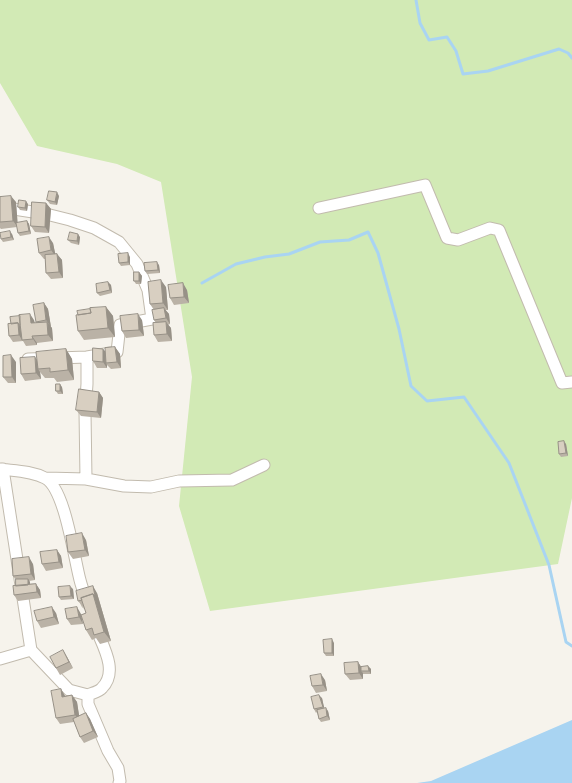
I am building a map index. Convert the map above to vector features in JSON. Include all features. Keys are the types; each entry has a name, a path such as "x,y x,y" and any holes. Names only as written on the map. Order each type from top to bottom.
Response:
{"street":[{"path":"319,208 424,185 447,238 458,240 490,228 500,230 562,383 572,382"},
{"path":"0,207 46,214 70,220 94,228 119,242 137,264 148,290 152,319 120,325 117,352 86,357 28,359"},
{"path":"86,357 86,478"},
{"path":"46,478 58,494 72,539 80,580 109,660 109,677 102,689 88,695 69,690 31,650 1,469 32,473 46,478 86,478 124,486 151,487 179,481 232,480 264,465"},
{"path":"0,659 31,650"},
{"path":"88,695 88,704 108,751 118,768 120,781 118,783"}],"green space":[{"path":"0,0 572,0 572,498 558,564 210,611 179,506 192,377 161,182 117,164 37,146 0,83"}],"water":[{"path":"572,720 572,783 417,783 431,781"}],"building":[{"path":"49,191 57,192 55,202 47,200"},
{"path":"11,196 13,221 0,222 0,197"},
{"path":"19,200 26,201 25,208 18,207"},
{"path":"32,202 46,203 45,227 31,226"},
{"path":"27,221 29,231 18,233 16,223"},
{"path":"10,231 11,237 1,239 0,233"},
{"path":"70,232 78,234 77,241 68,240"},
{"path":"49,237 51,250 39,253 37,239"},
{"path":"128,253 128,262 119,263 118,254"},
{"path":"57,254 59,272 46,273 45,255"},
{"path":"157,262 158,270 145,271 144,263"},
{"path":"134,272 139,272 139,281 134,281"},
{"path":"161,280 163,303 150,304 148,282"},
{"path":"108,282 110,290 97,293 96,284"},
{"path":"183,283 184,297 170,298 168,285"},
{"path":"44,303 46,320 36,322 33,305"},
{"path":"106,307 108,328 78,331 76,315 91,313 90,308"},
{"path":"164,308 166,318 154,320 152,310"},
{"path":"90,309 91,313 78,315 77,311"},
{"path":"30,314 31,323 47,322 48,335 32,336 33,339 22,340 19,315"},
{"path":"138,314 139,330 122,331 120,316"},
{"path":"20,316 20,325 18,323 11,324 10,317"},
{"path":"166,322 167,334 154,335 153,323"},
{"path":"18,323 19,335 9,336 8,324"},
{"path":"115,347 117,362 106,363 105,348"},
{"path":"93,348 103,349 103,362 93,361"},
{"path":"66,349 68,370 50,372 50,368 38,369 36,352"},
{"path":"11,355 12,377 3,377 3,356"},
{"path":"35,357 36,373 21,374 20,358"},
{"path":"56,384 60,384 60,391 56,391"},
{"path":"79,389 99,392 97,412 76,410"},
{"path":"564,441 566,453 559,454 558,442"},
{"path":"82,533 85,550 68,552 66,536"},
{"path":"57,550 59,562 42,564 40,552"},
{"path":"29,557 31,574 13,576 12,559"},
{"path":"16,579 28,579 28,585 16,586"},
{"path":"36,584 37,592 14,595 13,586"},
{"path":"70,586 71,596 59,597 58,587"},
{"path":"93,586 95,596 93,594 81,598 82,600 78,601 76,591"},
{"path":"93,594 104,632 94,635 92,628 86,630 81,615 86,613 81,598"},
{"path":"52,607 54,617 37,621 34,611"},
{"path":"77,607 79,617 67,619 65,609"},
{"path":"332,639 332,653 324,653 323,640"},
{"path":"63,650 69,662 56,668 50,657"},
{"path":"358,662 359,673 345,674 344,663"},
{"path":"368,666 369,671 361,671 361,667"},
{"path":"321,674 323,685 312,686 310,676"},
{"path":"61,689 62,697 72,695 75,715 56,718 51,691"},
{"path":"319,695 323,707 314,709 311,697"},
{"path":"326,708 327,716 319,719 317,710"},
{"path":"86,713 93,731 80,737 73,719"}],"waterway":[{"path":"416,0 420,23 429,40 447,37 456,51 463,74 488,71 559,49 568,53 572,58"},
{"path":"202,283 236,264 265,257 289,254 320,242 349,240 368,232 378,253 399,329 411,386 427,401 464,397 509,463 549,565 566,642 572,646"}]}
